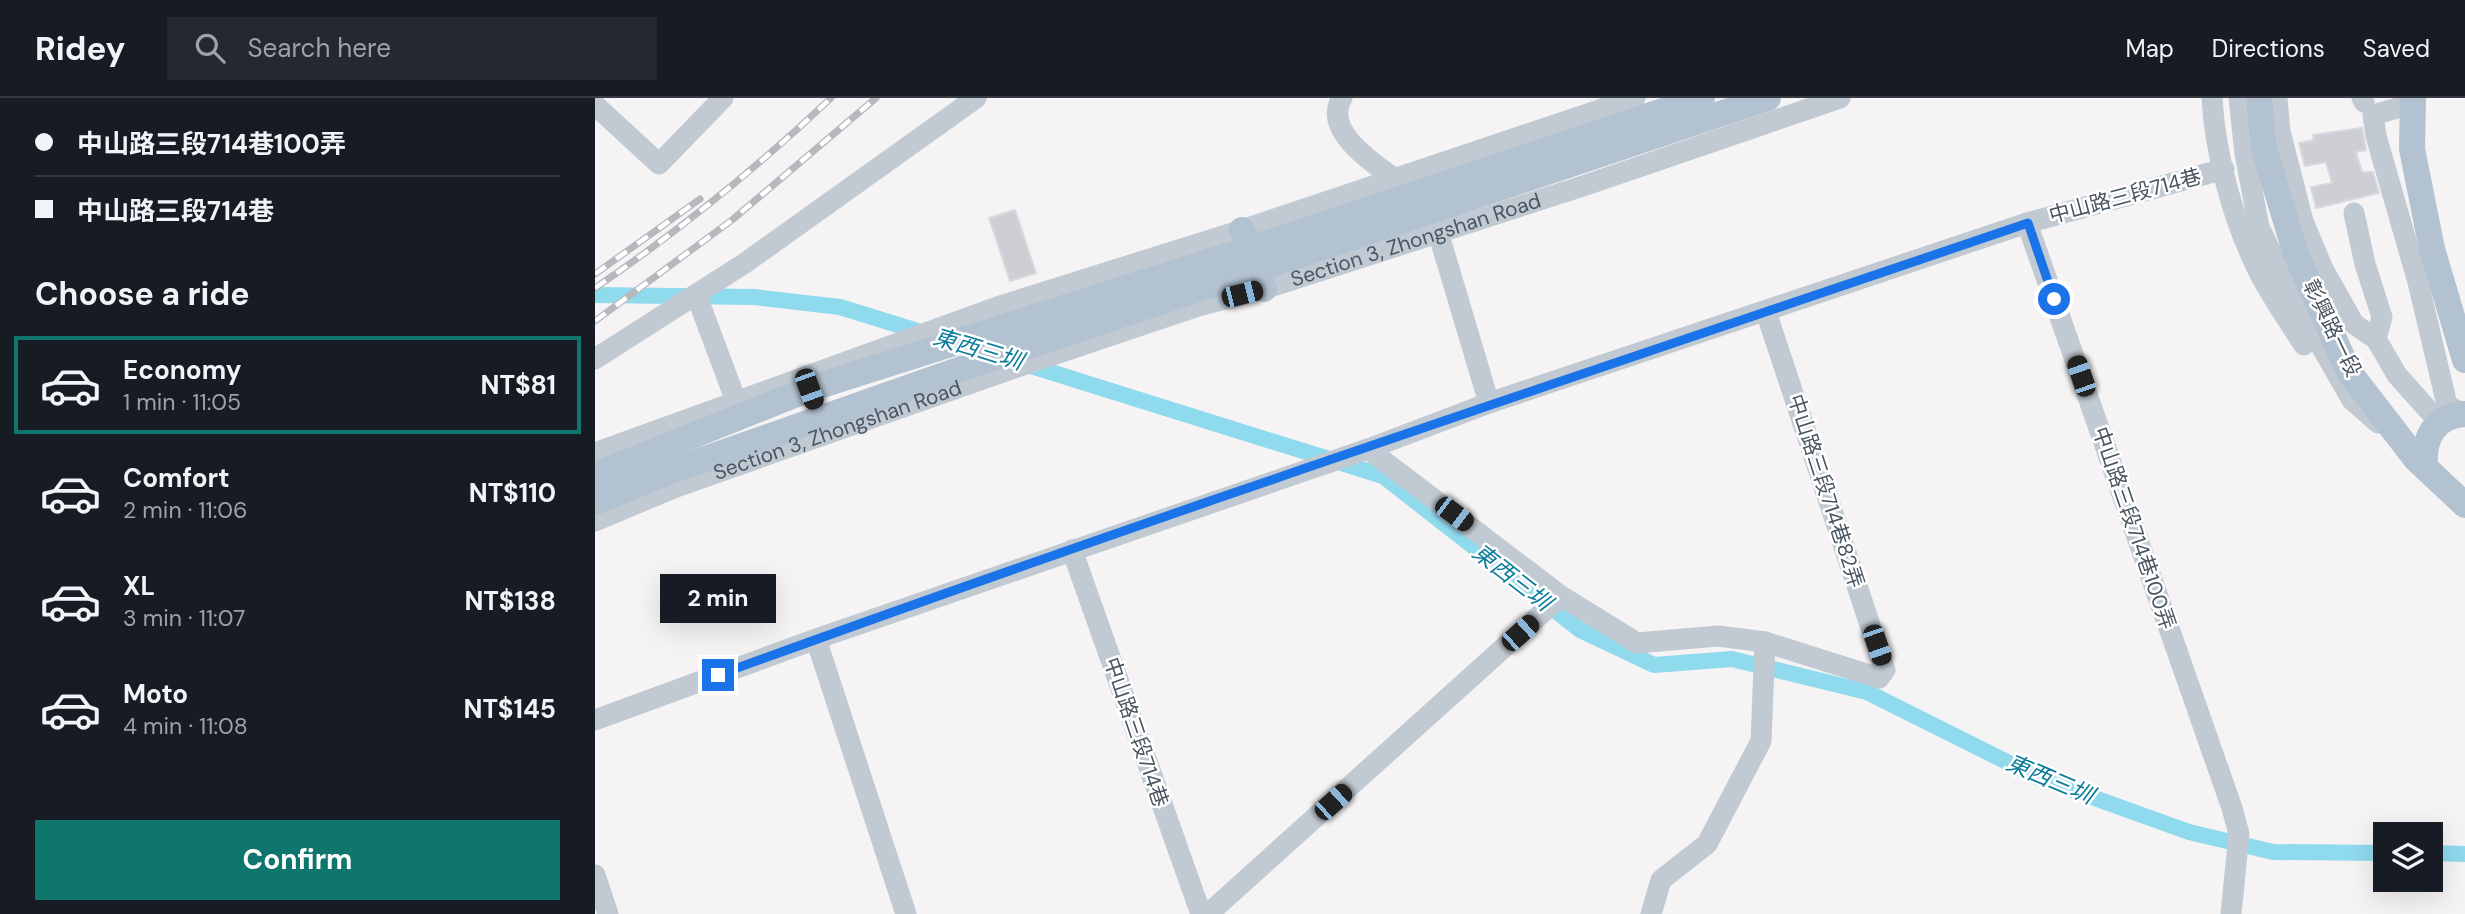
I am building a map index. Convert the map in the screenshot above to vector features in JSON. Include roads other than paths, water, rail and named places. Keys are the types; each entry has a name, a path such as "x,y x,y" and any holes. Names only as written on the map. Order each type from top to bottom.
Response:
{"main road":[{"name":"Section 3, Zhongshan Road","path":"595,502 823,427 1253,259 1702,98"},
{"name":"Section 3, Zhongshan Road","path":"595,475 807,383 1253,259 1768,98"},
{"name":"彰興路一段","path":"2259,98 2264,149 2296,254 2349,372 2420,463"},
{"path":"2407,103 2412,149 2429,237 2465,360"},
{"path":"807,383 823,427"},
{"path":"2465,414 2449,415 2439,422 2427,442 2420,463 2465,505"}],"street":[{"path":"595,105 659,164 723,98"},
{"path":"595,359 696,294 976,98"},
{"path":"1342,98 1338,110 1345,134 1371,162 1395,178"},
{"name":"Section 3, Zhongshan Road","path":"1253,259 1395,178 1635,98"},
{"name":"Section 3, Zhongshan Road","path":"1253,259 1438,232 1840,98"},
{"path":"2212,98 2224,169 2239,225 2257,268 2307,350 2352,400"},
{"path":"2239,98 2245,154 2259,228 2294,299 2352,400"},
{"path":"2277,98 2280,131 2303,221 2323,269 2354,324 2376,339 2397,375 2439,422"},
{"path":"2407,103 2373,115 2376,136 2418,282 2447,405 2465,414"},
{"name":"中山路三段714巷","path":"595,720 816,639 1367,449 1489,403 2028,223 2224,169"},
{"path":"2354,213 2365,264 2382,317 2376,339"},
{"name":"中山路三段714巷100弄","path":"2028,223 2238,845 2231,914"},
{"path":"1438,232 1489,403"},
{"path":"696,294 736,401"},
{"name":"中山路三段714巷82弄","path":"1765,642 1879,677 1885,670 1766,312"},
{"name":"Section 3, Zhongshan Road","path":"595,453 736,401 807,383"},
{"name":"彰興路一段","path":"2352,400 2420,463"},
{"name":"Section 3, Zhongshan Road","path":"595,521 823,427"},
{"path":"1367,449 1561,596 1637,643 1718,636 1765,642 1761,741 1707,844 1661,880 1651,914"},
{"name":"中山路三段714巷","path":"1072,550 1201,914"},
{"path":"1208,914 1561,596"},
{"path":"816,639 906,914"},
{"path":"595,875 608,914"}],"waterway":[{"name":"東西三圳","path":"595,295 754,297 840,307 927,334"},
{"name":"東西三圳","path":"1025,364 1383,476 1580,630 1654,665 1732,659 1867,692 2039,778 2189,832 2273,852 2373,853"},
{"name":"東西三圳","path":"2443,853 2465,854"}],"railway":[{"path":"595,288 717,198 831,98"},
{"path":"595,321 732,220 876,98"},
{"path":"595,274 700,199"}]}
